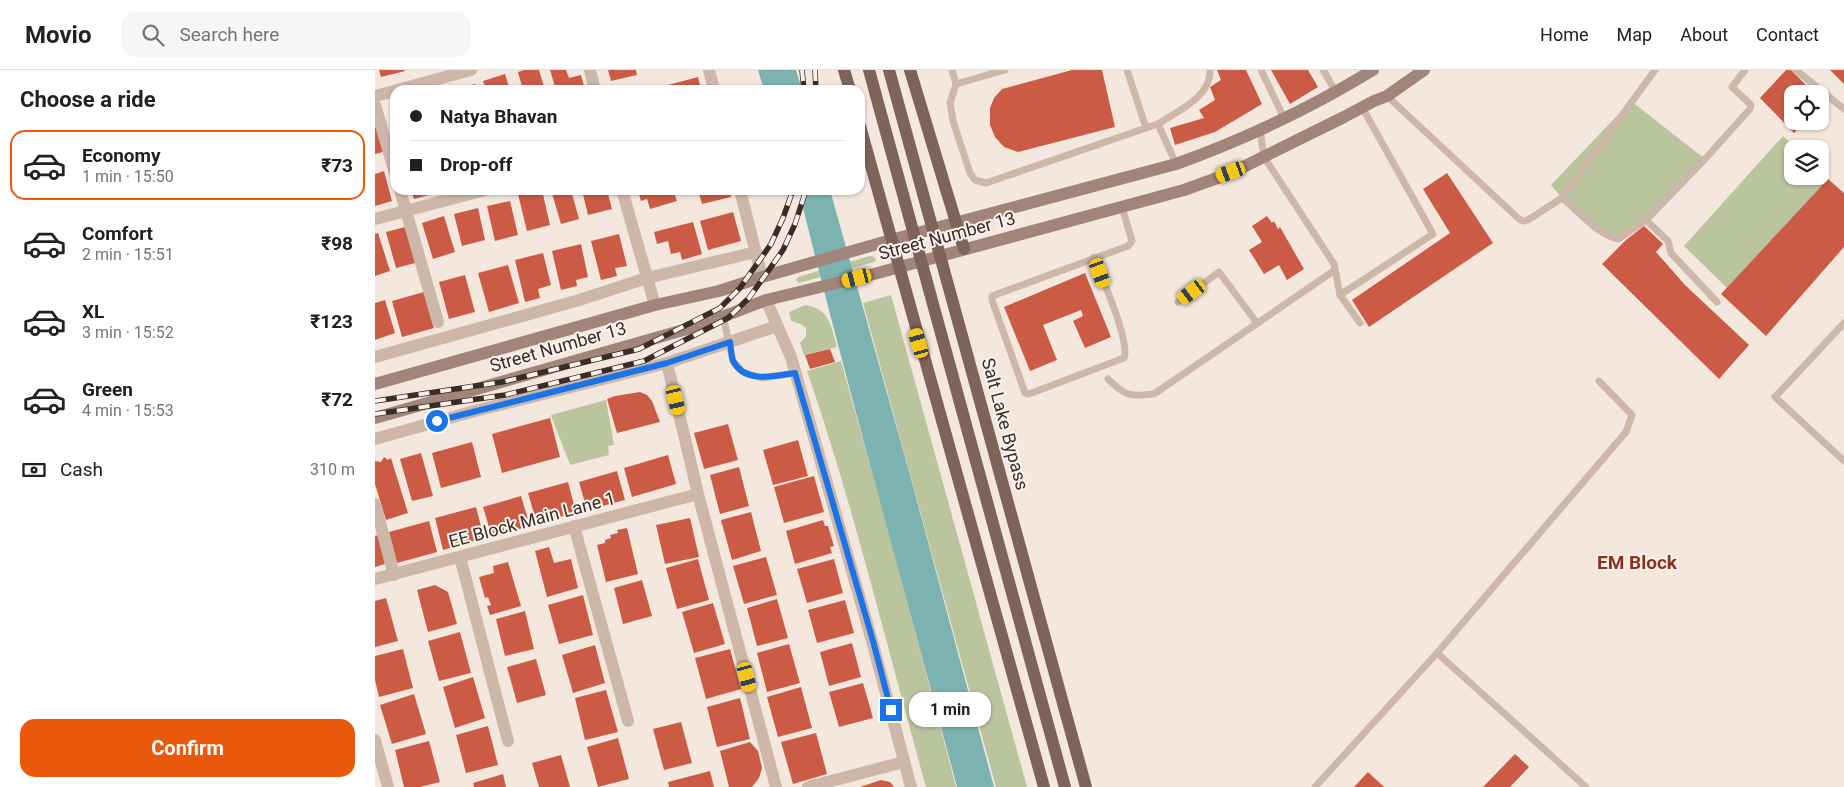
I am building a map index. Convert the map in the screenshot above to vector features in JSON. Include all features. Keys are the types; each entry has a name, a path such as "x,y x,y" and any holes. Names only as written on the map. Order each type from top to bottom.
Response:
{"main road":[{"path":"845,70 849,85"},
{"path":"869,70 1065,787"},
{"name":"Salt Lake Bypass","path":"889,70 1086,787"},
{"path":"910,70 964,249"},
{"name":"Street Number 13","path":"375,384 655,305 710,294 891,240 1176,164 1221,148 1260,130 1336,92 1373,70"},
{"name":"Street Number 13","path":"375,417 701,325 770,299 874,274 1184,190 1264,157 1387,96 1424,70"},
{"path":"865,144 1044,787"}],"street":[{"path":"415,85 471,70"},
{"path":"590,70 594,85"},
{"path":"709,70 713,85"},
{"path":"375,96 390,92"},
{"path":"375,105 390,157"},
{"path":"401,195 439,322"},
{"path":"375,219 466,195"},
{"path":"623,195 655,305"},
{"path":"741,195 762,277"},
{"path":"375,357 576,301 647,278 756,252"},
{"path":"770,299 777,326 791,357 873,641 911,787"},
{"path":"375,439 471,412 667,363 777,326"},
{"path":"667,363 698,494 776,787"},
{"name":"EE Block Main Lane 1","path":"375,579 698,494"},
{"path":"375,504 394,574"},
{"path":"574,526 628,721"},
{"path":"460,557 508,741"},
{"path":"375,740 383,781"},
{"path":"809,787 904,762"}],"lane":[{"path":"952,70 956,84 950,103 953,120 970,173 975,180 986,183 1158,124 1205,91 1210,79 1210,70"},
{"path":"956,84 1005,70"},
{"path":"1127,70 1146,128"},
{"path":"1261,70 1284,118"},
{"path":"1323,70 1336,92"},
{"path":"1387,96 1523,221 1528,220 1562,198 1655,70"},
{"path":"1562,198 1590,224 1607,236 1618,239 1646,220 1752,107 1732,87 1745,70"},
{"path":"1796,70 1844,109"},
{"path":"1341,295 1433,234 1362,107"},
{"path":"1158,124 1176,164"},
{"path":"1260,130 1264,157 1334,264 1341,295 1360,323"},
{"path":"1094,257 1124,338 1126,354 1124,358 1029,394 1025,393 992,296 1094,257 1131,243 1122,207"},
{"path":"1646,220 1668,242 1671,253 1717,302"},
{"path":"1108,379 1123,393 1139,396 1154,394 1335,270"},
{"path":"1178,302 1219,272 1257,324"},
{"path":"723,316 733,361 743,372 762,378 795,373"},
{"path":"1844,323 1775,397 1844,461"},
{"path":"1315,787 1437,653 1626,432 1632,415 1599,381"},
{"path":"1437,653 1587,787"}],"green space":[{"path":"1631,101 1705,159 1646,220 1618,239 1607,236 1562,198 1551,185"},
{"path":"1783,136 1787,140 1784,140 1784,185 1822,185 1727,288 1684,246"},
{"path":"870,256 876,260 874,262 799,283 796,280 798,277"},
{"path":"891,295 1027,787 996,787 863,303"},
{"path":"805,305 820,310 825,315 831,326 837,347 804,355 800,343 806,336 806,328 801,324 791,321 789,312"},
{"path":"841,361 956,787 926,787 855,526 807,371"},
{"path":"606,400 614,445 608,446 609,455 570,465 551,415"}],"water":[{"path":"758,70 796,70 800,85 762,85"},
{"path":"804,195 831,195 910,475 994,787 957,787 858,421 801,200"}],"building":[{"path":"379,70 404,70 405,71 381,77"},
{"path":"539,70 544,85 522,85 518,72"},
{"path":"550,70 566,70 569,78 581,75 584,85 554,85"},
{"path":"608,70 636,70 637,75 611,81"},
{"path":"1072,70 1102,70 1115,127 1018,152 1004,147 995,137 990,125 990,108 994,98 1002,89"},
{"path":"1217,70 1246,70 1262,104 1215,132 1175,145 1170,128 1204,118 1199,110 1215,100 1210,87 1221,80"},
{"path":"1271,70 1308,70 1318,87 1290,104"},
{"path":"1786,70 1791,70 1806,85 1784,85 1784,123 1760,98"},
{"path":"1830,70 1844,70 1844,84"},
{"path":"505,74 508,85 484,85 483,81"},
{"path":"698,77 700,85 668,85"},
{"path":"375,121 383,152 375,154"},
{"path":"384,171 392,201 375,206 375,174"},
{"path":"1447,173 1493,243 1369,327 1352,300 1450,233 1423,189"},
{"path":"1829,180 1844,193 1844,247 1766,336 1721,294 1822,185 1829,185"},
{"path":"413,195 429,195 414,199"},
{"path":"518,195 543,195 550,225 527,231"},
{"path":"552,195 572,195 579,219 561,224"},
{"path":"583,195 608,195 612,209 588,215"},
{"path":"639,195 675,195 677,201 650,209 647,199 641,201"},
{"path":"699,195 731,195 731,197 702,204"},
{"path":"510,201 518,235 495,241 487,206"},
{"path":"478,208 485,240 462,246 454,214"},
{"path":"733,212 741,241 708,250 700,221"},
{"path":"444,216 455,252 433,259 422,223"},
{"path":"1267,216 1272,223 1274,221 1278,229 1280,227 1304,269 1287,280 1279,265 1264,274 1249,250 1262,242 1252,226"},
{"path":"693,222 702,254 682,260 680,252 671,254 668,241 657,244 654,232"},
{"path":"409,226 419,262 396,268 386,232"},
{"path":"1644,226 1663,244 1656,252 1685,285 1749,345 1719,379 1602,264 1626,240"},
{"path":"378,233 390,271 375,276 375,234"},
{"path":"619,234 627,266 615,268 617,276 601,280 591,241"},
{"path":"581,244 588,277 576,280 577,286 561,290 552,251"},
{"path":"543,253 551,285 538,289 540,298 525,302 515,260"},
{"path":"508,265 519,303 489,312 478,273"},
{"path":"1085,273 1111,337 1085,348 1073,321 1083,316 1081,310 1043,325 1057,360 1030,371 1004,307"},
{"path":"465,275 475,312 449,319 439,282"},
{"path":"424,292 434,328 402,337 392,301"},
{"path":"385,300 395,333 375,340 375,303"},
{"path":"830,349 835,362 810,369 805,355"},
{"path":"640,392 647,395 652,401 660,422 617,433 607,399"},
{"path":"550,418 560,457 502,473 492,434"},
{"path":"728,424 738,460 704,469 694,433"},
{"path":"798,440 808,476 773,485 763,450"},
{"path":"472,442 481,477 441,488 432,453"},
{"path":"421,453 433,496 412,501 400,459"},
{"path":"668,455 676,484 632,497 624,468"},
{"path":"384,457 388,460 391,458 408,513 386,520 375,484 375,461 381,462"},
{"path":"739,467 749,506 720,514 710,475"},
{"path":"617,471 625,500 587,510 579,482"},
{"path":"814,476 824,512 784,523 774,487"},
{"path":"568,482 576,512 537,524 528,493"},
{"path":"521,496 530,526 492,537 483,507"},
{"path":"476,507 484,538 443,550 435,518"},
{"path":"751,512 761,551 732,560 721,520"},
{"path":"690,518 699,557 665,564 656,525"},
{"path":"823,520 825,526 828,526 834,546 830,547 832,553 795,564 786,531"},
{"path":"429,521 437,552 397,563 389,532"},
{"path":"627,528 638,574 606,582 597,545 605,543 605,540 611,538 610,535 618,533 617,530"},
{"path":"378,535 385,564 375,567 375,536"},
{"path":"549,547 554,563 571,559 578,588 547,597 535,551"},
{"path":"766,557 777,595 744,604 733,566"},
{"path":"698,559 709,600 677,609 666,568"},
{"path":"834,559 843,593 807,603 797,569"},
{"path":"508,562 521,606 490,615 487,606 491,605 488,597 485,598 479,577 494,573 493,566"},
{"path":"642,580 652,616 623,624 614,588"},
{"path":"435,585 448,592 457,624 428,632 417,590"},
{"path":"583,595 593,635 559,644 548,605"},
{"path":"386,598 398,641 375,647 375,601"},
{"path":"777,599 788,638 757,646 747,608"},
{"path":"845,600 854,633 817,643 808,610"},
{"path":"713,603 725,644 694,653 682,612"},
{"path":"525,611 534,649 505,656 496,619"},
{"path":"460,632 471,673 439,681 428,641"},
{"path":"852,643 861,677 829,686 820,652"},
{"path":"789,644 800,683 767,692 757,653"},
{"path":"595,645 605,683 573,693 562,655"},
{"path":"403,649 413,688 379,697 375,680 375,656"},
{"path":"730,649 741,689 706,699 695,658"},
{"path":"536,659 546,695 517,703 507,667"},
{"path":"473,677 485,718 455,728 443,687"},
{"path":"863,683 873,718 839,727 829,692"},
{"path":"801,687 812,728 778,737 767,697"},
{"path":"606,690 618,732 585,740 575,698"},
{"path":"414,694 426,734 392,744 380,705"},
{"path":"740,698 750,739 717,747 707,707"},
{"path":"681,722 692,763 664,770 653,729"},
{"path":"488,726 498,765 466,773 456,735"},
{"path":"816,733 827,774 793,784 781,742"},
{"path":"618,738 629,779 598,787 587,747"},
{"path":"429,741 440,782 420,787 404,787 395,750"},
{"path":"750,742 758,751 762,768 759,778 752,787 729,787 720,751"},
{"path":"1515,754 1529,767 1510,787 1483,787"},
{"path":"561,755 570,787 539,787 532,763"},
{"path":"710,771 714,787 669,787 668,782"},
{"path":"1368,772 1384,787 1354,787"},
{"path":"503,774 506,787 474,787 473,783"},
{"path":"881,780 890,782 894,787 860,787"}],"railway":[{"path":"802,70 804,85"},
{"path":"815,70 816,85"},
{"path":"375,401 502,382 639,349 720,308 740,288 771,244 791,195"},
{"path":"375,414 505,395 644,361 728,318 749,298 783,250 795,224 804,195"}],"district":[{"name":"EM Block","path":"1637,562"}],"route":[{"path":"437,421 667,363 730,342 733,361 743,372 762,378 795,373 873,641 891,710"}]}
